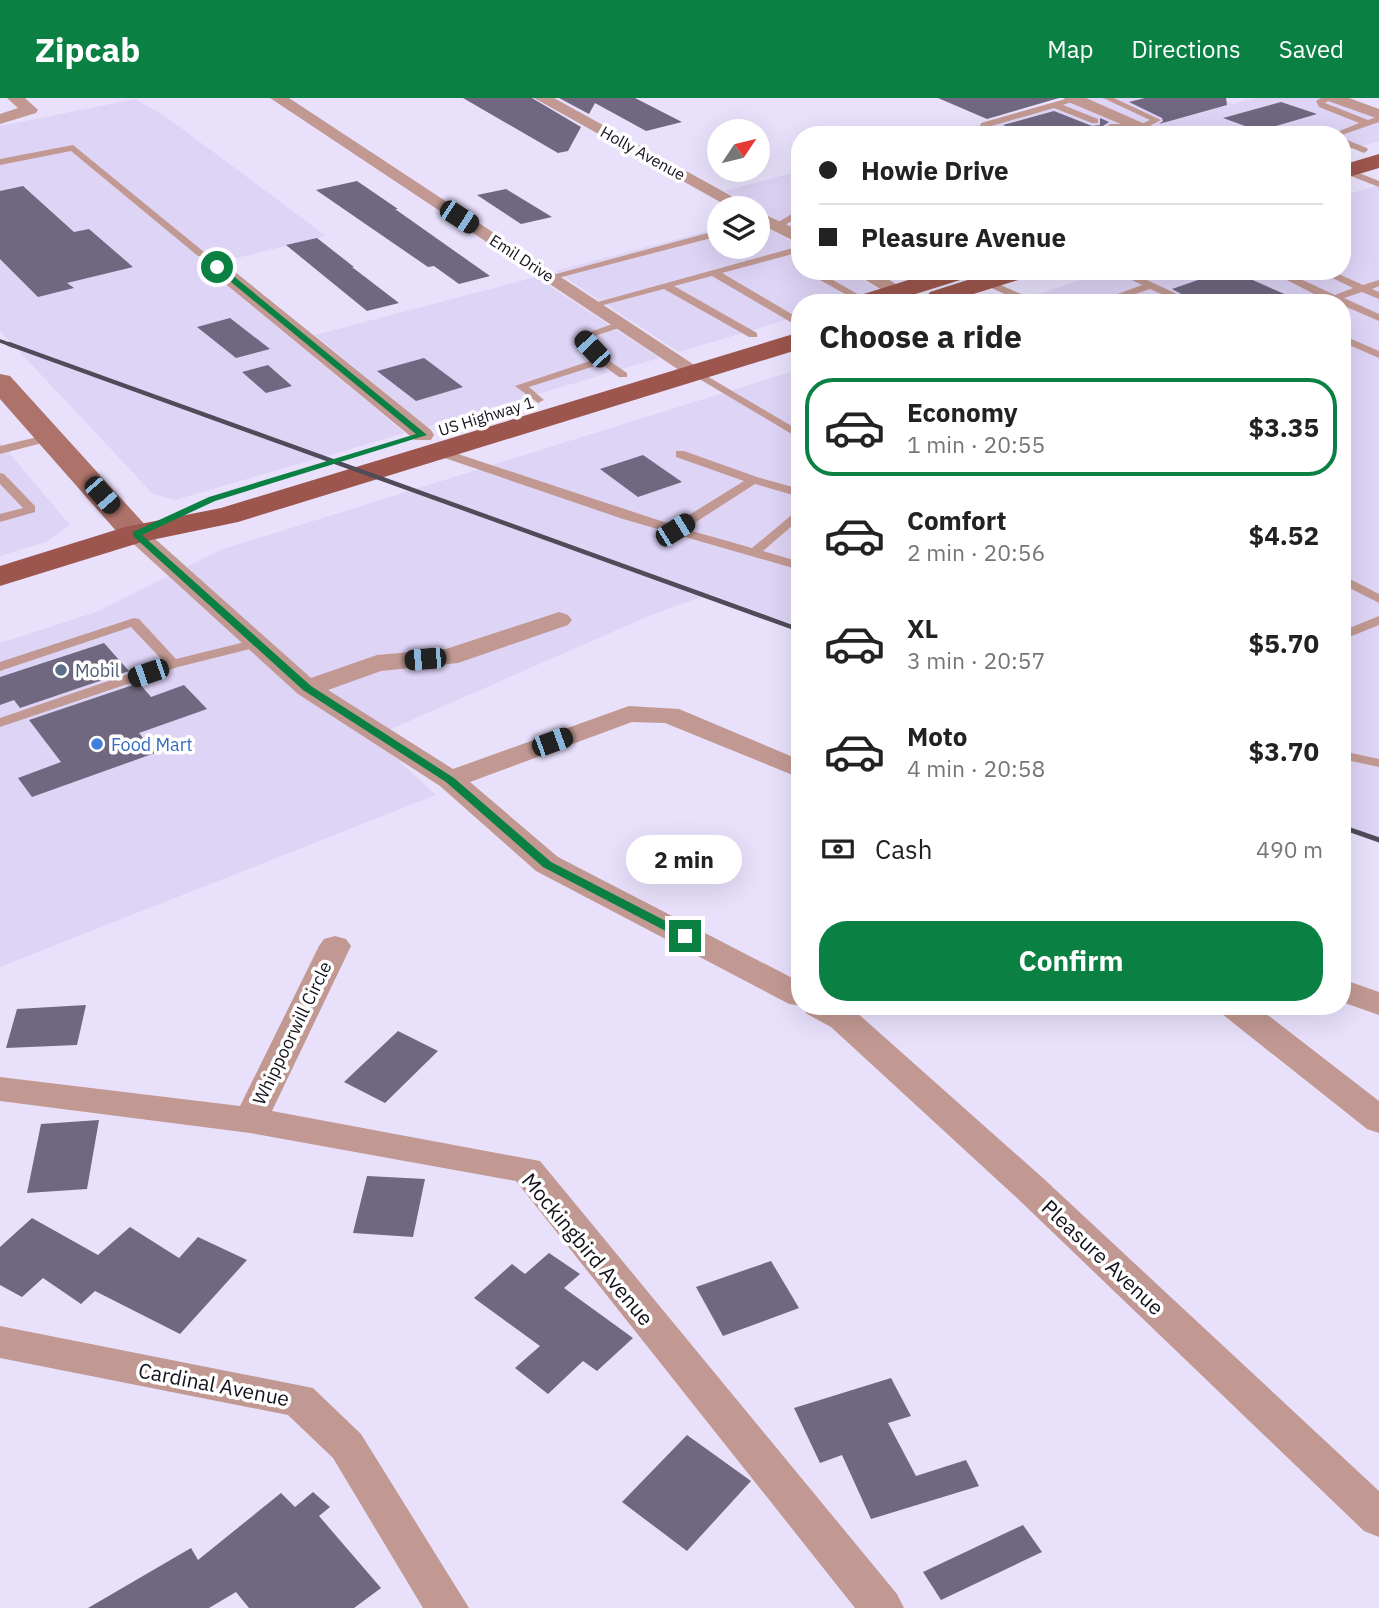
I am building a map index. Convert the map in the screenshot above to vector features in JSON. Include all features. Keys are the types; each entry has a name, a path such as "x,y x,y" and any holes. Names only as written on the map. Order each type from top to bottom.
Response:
{"main road":[{"path":"1351,162 1374,152"},
{"path":"890,294 935,280"},
{"path":"949,294 993,280"},
{"name":"US Highway 1","path":"0,576 136,534 227,516 430,443 612,367 685,366 753,335 791,329"},
{"name":"US Highway 1","path":"430,443 685,366 791,331"},
{"path":"0,382 136,534"}],"street":[{"path":"0,119 30,110 15,98"},
{"name":"Emil Drive","path":"278,98 685,366"},
{"name":"Holly Avenue","path":"542,98 722,196"},
{"path":"1331,98 1375,119"},
{"path":"1078,100 1140,126"},
{"path":"770,224 791,234"},
{"path":"209,260 430,443"},
{"path":"876,280 897,292"},
{"path":"136,534 307,688 450,780 547,864 791,991"},
{"path":"307,688 377,663 449,657 559,620"},
{"path":"450,780 629,714 669,715 791,767"},
{"name":"Whippoorwill Circle","path":"250,1120 335,946"},
{"path":"1351,993 1379,1004"},
{"name":"Pleasure Avenue","path":"837,1015 1021,1180 1379,1518"},
{"path":"1245,1015 1379,1121"},
{"name":"Mockingbird Avenue","path":"0,1089 250,1120 527,1170 882,1608"},
{"name":"Cardinal Avenue","path":"0,1342 299,1400 346,1446 447,1608"}],"lane":[{"path":"984,126 1055,104 1108,98 1157,120 1144,126"},
{"path":"1055,104 1095,121"},
{"path":"1351,128 1375,119"},
{"path":"1351,144 1374,152"},
{"path":"0,162 73,148 209,260"},
{"path":"1351,170 1379,184"},
{"path":"770,220 791,215"},
{"path":"550,277 707,236"},
{"path":"592,305 791,252"},
{"path":"779,255 789,260"},
{"path":"713,272 791,323"},
{"path":"825,280 849,294"},
{"path":"1140,280 1171,294"},
{"path":"1294,280 1326,294"},
{"path":"1344,280 1379,296"},
{"path":"987,282 1013,294"},
{"path":"1347,294 1379,283"},
{"path":"665,285 753,335"},
{"path":"1124,294 1151,285"},
{"path":"1351,305 1379,318"},
{"path":"612,367 581,337 621,324"},
{"path":"1351,342 1379,355"},
{"path":"685,366 791,431"},
{"path":"0,450 50,438"},
{"path":"430,443 675,530 791,563"},
{"path":"680,454 791,491"},
{"path":"0,477 31,509 0,518"},
{"path":"675,530 753,480"},
{"path":"754,553 791,521"},
{"path":"1351,584 1379,599"},
{"path":"1351,632 1379,620"},
{"path":"0,667 134,622 173,664"},
{"path":"0,723 173,664 257,643"},
{"path":"1351,757 1379,763"}],"shaded area":[{"path":"1083,98 1214,98 1233,104 1256,98 1323,98 1379,118 1379,141 1351,149 1351,126 1151,126"},
{"path":"135,99 165,116 326,236 204,266 405,433 175,500 153,494 0,331 0,126"},
{"path":"1070,101 1130,126 974,126"},
{"path":"791,173 791,227 770,216 770,196 733,196 724,191 758,182 770,182 770,179"},
{"path":"1379,185 1379,838 1351,828 1351,294 1038,294 1081,280 1351,280 1351,193"},
{"path":"770,230 791,241 791,280 862,280 882,291 872,294 791,294 791,319 679,352 555,271 707,231 707,259 770,259"},
{"path":"536,277 659,358 427,427 315,335"},
{"path":"791,372 791,624 710,594 651,615 373,737 436,795 0,967 0,643 96,612 220,550"},
{"path":"0,442 70,525 46,542 0,556"}],"building":[{"path":"463,98 532,98 581,127 568,151 558,153"},
{"path":"559,98 635,98 682,122 646,131 595,103 589,114"},
{"path":"938,98 1059,98 987,119"},
{"path":"1145,98 1226,98 1227,105 1159,124 1163,121 1162,118 1129,102"},
{"path":"1281,102 1317,114 1276,126 1245,126 1223,118"},
{"path":"1054,111 1092,126 1005,126 1003,125"},
{"path":"1100,118 1109,122 1103,126 1092,126 1100,125"},
{"path":"357,181 490,276 459,284 434,266 428,267 316,190"},
{"path":"23,186 74,232 89,229 133,267 67,283 74,288 38,297 0,259 0,191"},
{"path":"506,189 552,217 521,224 477,195"},
{"path":"317,238 399,303 367,311 286,245"},
{"path":"1198,280 1253,280 1284,294 1181,294 1172,289"},
{"path":"230,318 270,349 236,358 197,327"},
{"path":"424,358 463,387 416,401 377,371"},
{"path":"268,365 292,386 266,393 242,372"},
{"path":"643,455 682,482 638,497 600,469"},
{"name":"Mobil","path":"104,643 129,671 20,708 14,700 0,705 0,677"},
{"name":"Food Mart","path":"139,683 151,697 184,685 207,709 139,733 155,753 32,797 18,778 61,762 29,720"},
{"path":"86,1005 77,1045 6,1048 17,1009"},
{"path":"398,1031 438,1051 385,1103 344,1082"},
{"path":"99,1120 87,1189 27,1193 41,1124"},
{"path":"367,1176 425,1179 413,1237 353,1233"},
{"path":"32,1218 98,1255 130,1227 179,1258 198,1237 247,1260 180,1334 95,1291 81,1304 43,1278 22,1297 0,1285 0,1247"},
{"path":"549,1253 580,1274 564,1288 633,1338 597,1371 583,1361 548,1394 515,1368 540,1346 474,1298 512,1264 525,1274"},
{"path":"771,1261 799,1308 723,1336 696,1287"},
{"path":"891,1378 911,1416 888,1423 916,1476 966,1460 979,1486 871,1519 842,1455 820,1463 794,1408"},
{"path":"687,1435 751,1481 687,1551 622,1502"},
{"path":"313,1492 330,1507 319,1516 381,1588 354,1608 249,1608 236,1592 209,1608 88,1608 191,1548 198,1560 281,1493 295,1507"},
{"path":"1023,1525 1042,1552 941,1600 923,1572"}],"railway":[{"path":"0,341 14,346"},
{"path":"9,344 791,627"},
{"path":"1351,830 1379,840"}],"place":[{"name":"Mobil","path":"61,670"},
{"name":"Food Mart","path":"97,744"}],"route":[{"path":"217,267 423,435 212,499 136,534 307,688 450,780 547,864 685,936"}]}
